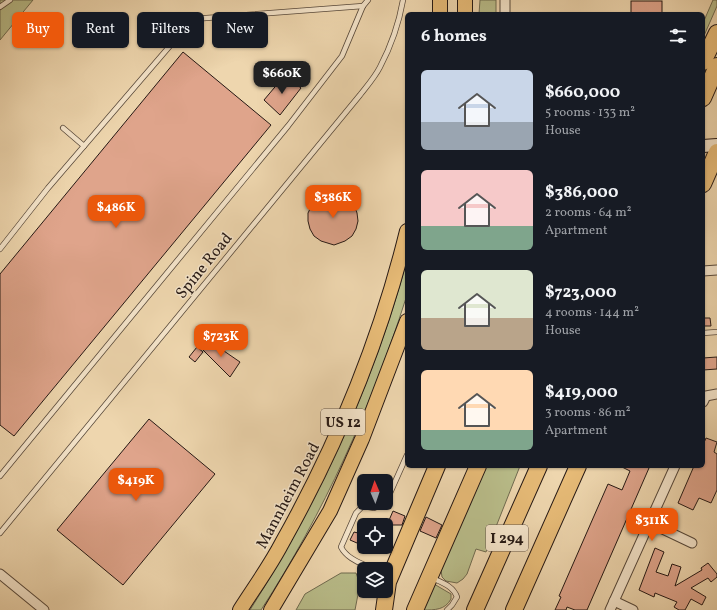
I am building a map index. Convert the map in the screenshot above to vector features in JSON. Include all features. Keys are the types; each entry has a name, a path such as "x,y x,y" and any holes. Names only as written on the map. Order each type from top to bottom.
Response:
{"highway":[{"path":"705,58 717,33"},
{"path":"705,93 717,66"},
{"path":"705,179 717,152"},
{"path":"393,565 436,468"},
{"path":"415,610 477,468"},
{"name":"I 294","path":"475,610 538,468"},
{"name":"I 294","path":"514,610 577,468"},
{"path":"384,610 386,598"}],"main road":[{"path":"440,0 440,12"},
{"path":"464,12 465,0"},
{"path":"705,146 717,145"},
{"name":"Mannheim Road","path":"240,610 282,545 324,464 352,401 386,307 405,238"},
{"name":"US 12","path":"271,610 330,511 362,439 405,326"}],"street":[{"path":"504,0 505,12"},
{"path":"705,271 717,270"},
{"path":"705,399 717,394"},
{"path":"633,610 612,606 674,468"},
{"path":"650,523 692,543"},
{"path":"0,574 44,610"}],"lane":[{"path":"0,7 10,0"},
{"path":"0,476 288,126 342,56 363,6 368,0"},
{"name":"Spine Road","path":"0,533 360,95 382,62 399,19 403,0"},
{"path":"0,249 48,188 193,19 363,6"},
{"path":"63,128 84,146"},
{"path":"705,333 717,332"},
{"path":"393,487 405,460"},
{"path":"357,562 344,554 342,546 356,513 359,510"},
{"path":"429,576 449,586 454,591 457,597 447,610"}],"green space":[{"path":"0,0 33,0 23,12 12,12 12,25 0,40"},
{"path":"480,0 496,0 496,12 479,12"},
{"path":"713,0 717,0 717,6 705,33 705,18"},
{"path":"405,267 405,301 377,380 344,459 305,536 261,610 250,610 299,527 342,441 378,352"},
{"path":"483,468 519,468 486,552 476,549 467,574 457,583 446,581 442,577 441,570"},
{"path":"341,573 356,573 357,598 355,610 296,610 305,594"},
{"path":"434,584 451,594 451,599 449,603 443,607 423,610"}],"building":[{"path":"631,1 662,1 662,12 631,12"},
{"path":"183,52 271,125 14,436 0,425 0,274"},
{"path":"285,75 301,88 280,115 264,100"},
{"path":"325,195 341,195 354,205 358,221 352,236 345,241 334,245 321,241 314,236 308,221 308,213 317,199"},
{"path":"705,318 710,318 711,326 705,326"},
{"path":"208,340 240,362 230,377 201,348"},
{"path":"197,347 203,352 195,362 189,357"},
{"path":"717,357 717,369 705,370 705,358"},
{"path":"149,419 215,474 123,585 57,530"},
{"path":"706,438 717,442 714,452 717,454 717,490 711,503 699,498 693,510 678,503 693,468 705,468"},
{"path":"624,468 649,468 587,610 575,610 567,607 566,610 555,610 561,597 559,596 608,484 622,490 630,471"},
{"path":"393,511 405,516 402,525 393,525 393,518 390,518"},
{"path":"426,517 442,525 436,538 420,531"},
{"path":"354,532 357,533 357,543 350,540"},
{"path":"655,548 664,552 656,572 668,576 672,564 681,567 675,586 702,570 701,568 708,563 717,574 717,577 711,582 708,578 691,588 706,597 702,605 691,599 685,610 679,610 674,607 677,602 655,593 654,597 639,590"}]}
